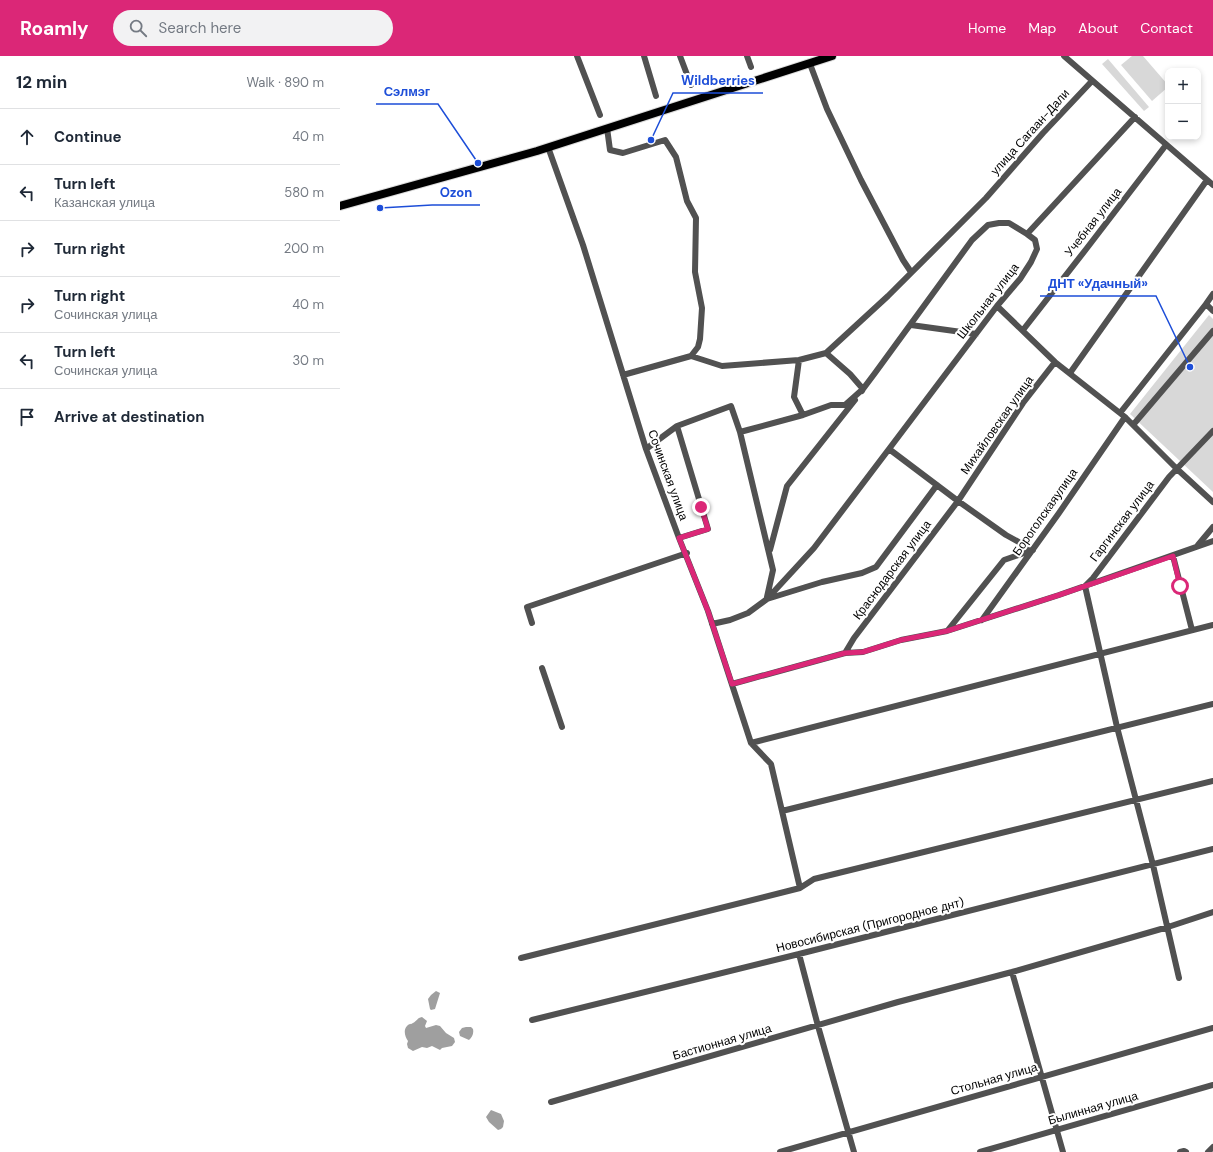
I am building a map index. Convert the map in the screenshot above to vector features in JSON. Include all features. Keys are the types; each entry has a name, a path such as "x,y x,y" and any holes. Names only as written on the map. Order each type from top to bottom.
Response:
{"main road":[{"path":"340,206 548,147 832,56"}],"street":[{"path":"577,56 600,115"},
{"path":"644,56 656,96"},
{"path":"680,56 691,85"},
{"path":"747,56 751,67"},
{"path":"1064,56 1213,185"},
{"path":"810,64 827,109 861,180 911,272"},
{"name":"улица Сагаан-Дали","path":"826,353 888,296 986,198 1043,133 1092,81"},
{"path":"769,552 786,486 863,389 972,240 988,225 1009,223 1027,234 1135,117"},
{"path":"607,128 610,150 623,153 665,140 676,157 687,201 696,218 695,272 702,308 700,339 698,347 691,356"},
{"name":"Учебная улица","path":"1023,330 1166,145"},
{"name":"Сочинская улица","path":"548,147 583,245 646,449 679,538 708,529 677,426"},
{"path":"1070,373 1207,180"},
{"name":"Школьная улица","path":"767,599 814,548 997,306 1020,279 1037,249 1036,240 1027,234"},
{"path":"1120,412 1213,294"},
{"path":"1206,304 1213,311"},
{"path":"997,306 1056,362 1120,412 1177,469 1213,502"},
{"path":"911,325 976,334"},
{"path":"1133,425 1213,331"},
{"path":"623,375 691,356 722,366 799,360 826,353 850,374 863,389"},
{"path":"799,360 794,397 803,415"},
{"name":"Михайловская улица","path":"958,501 1023,403 1056,362"},
{"path":"740,432 803,415 831,405 845,405 863,389"},
{"path":"646,449 677,426 731,406 740,432 773,570 767,599"},
{"name":"Бороголскаяулица","path":"982,620 1033,550 1125,417"},
{"name":"Гаргинская улица","path":"1085,586 1093,578 1169,477 1213,431"},
{"path":"889,449 1006,535 1033,550"},
{"path":"712,624 730,620 748,613 767,599 822,582 862,573 876,567 937,485"},
{"name":"Краснодарская улица","path":"845,653 854,638 958,501"},
{"path":"1197,547 1213,527"},
{"path":"679,538 712,624 751,743 771,764 800,888"},
{"path":"732,684 845,653 863,652 901,640 947,631 1085,586 1213,541"},
{"path":"947,631 1004,560 1033,550"},
{"path":"532,623 527,607 686,553"},
{"path":"1173,556 1192,630"},
{"path":"1085,586 1117,727 1153,864 1179,978"},
{"path":"751,743 1213,625"},
{"path":"542,668 562,727"},
{"path":"782,811 1213,704"},
{"path":"522,958 800,888 814,879 1213,781"},
{"name":"Новосибирская (Пригородное днт)","path":"532,1020 1213,849"},
{"name":"Бастионная улица","path":"551,1102 898,1002 1012,972 1213,912"},
{"path":"799,954 854,1152"},
{"path":"1012,972 1063,1152"},
{"name":"Стольная улица","path":"780,1152 1213,1028"},
{"name":"Былинная улица","path":"980,1152 1213,1085"},
{"path":"1208,1152 1213,1147"},
{"path":"1180,1152 1186,1152"}],"shaded area":[{"path":"1132,56 1143,56 1165,82 1165,90 1152,101 1121,65"},
{"path":"1108,59 1149,107 1144,111 1102,64"},
{"path":"1209,315 1213,319 1213,492 1130,414"},
{"path":"436,991 440,993 435,1009 431,1010 428,999"},
{"path":"422,1017 427,1021 425,1026 426,1028 436,1025 440,1026 446,1033 454,1038 455,1042 452,1046 442,1048 440,1050 432,1046 427,1048 422,1047 413,1051 408,1048 405,1029"},
{"path":"471,1027 473,1029 469,1040 460,1036 459,1032 462,1028"},
{"path":"491,1110 501,1114 504,1121 501,1129 498,1130 486,1117"}],"place":[{"name":"Wildberries","path":"651,140"},
{"name":"Сэлмэг","path":"478,163"},
{"name":"Ozon","path":"380,208"},
{"name":"ДНТ «Удачный»","path":"1190,367"}],"route":[{"path":"701,507 708,529 679,538 708,611 732,684 845,653 863,652 901,640 947,631 1173,556 1180,586"}]}
